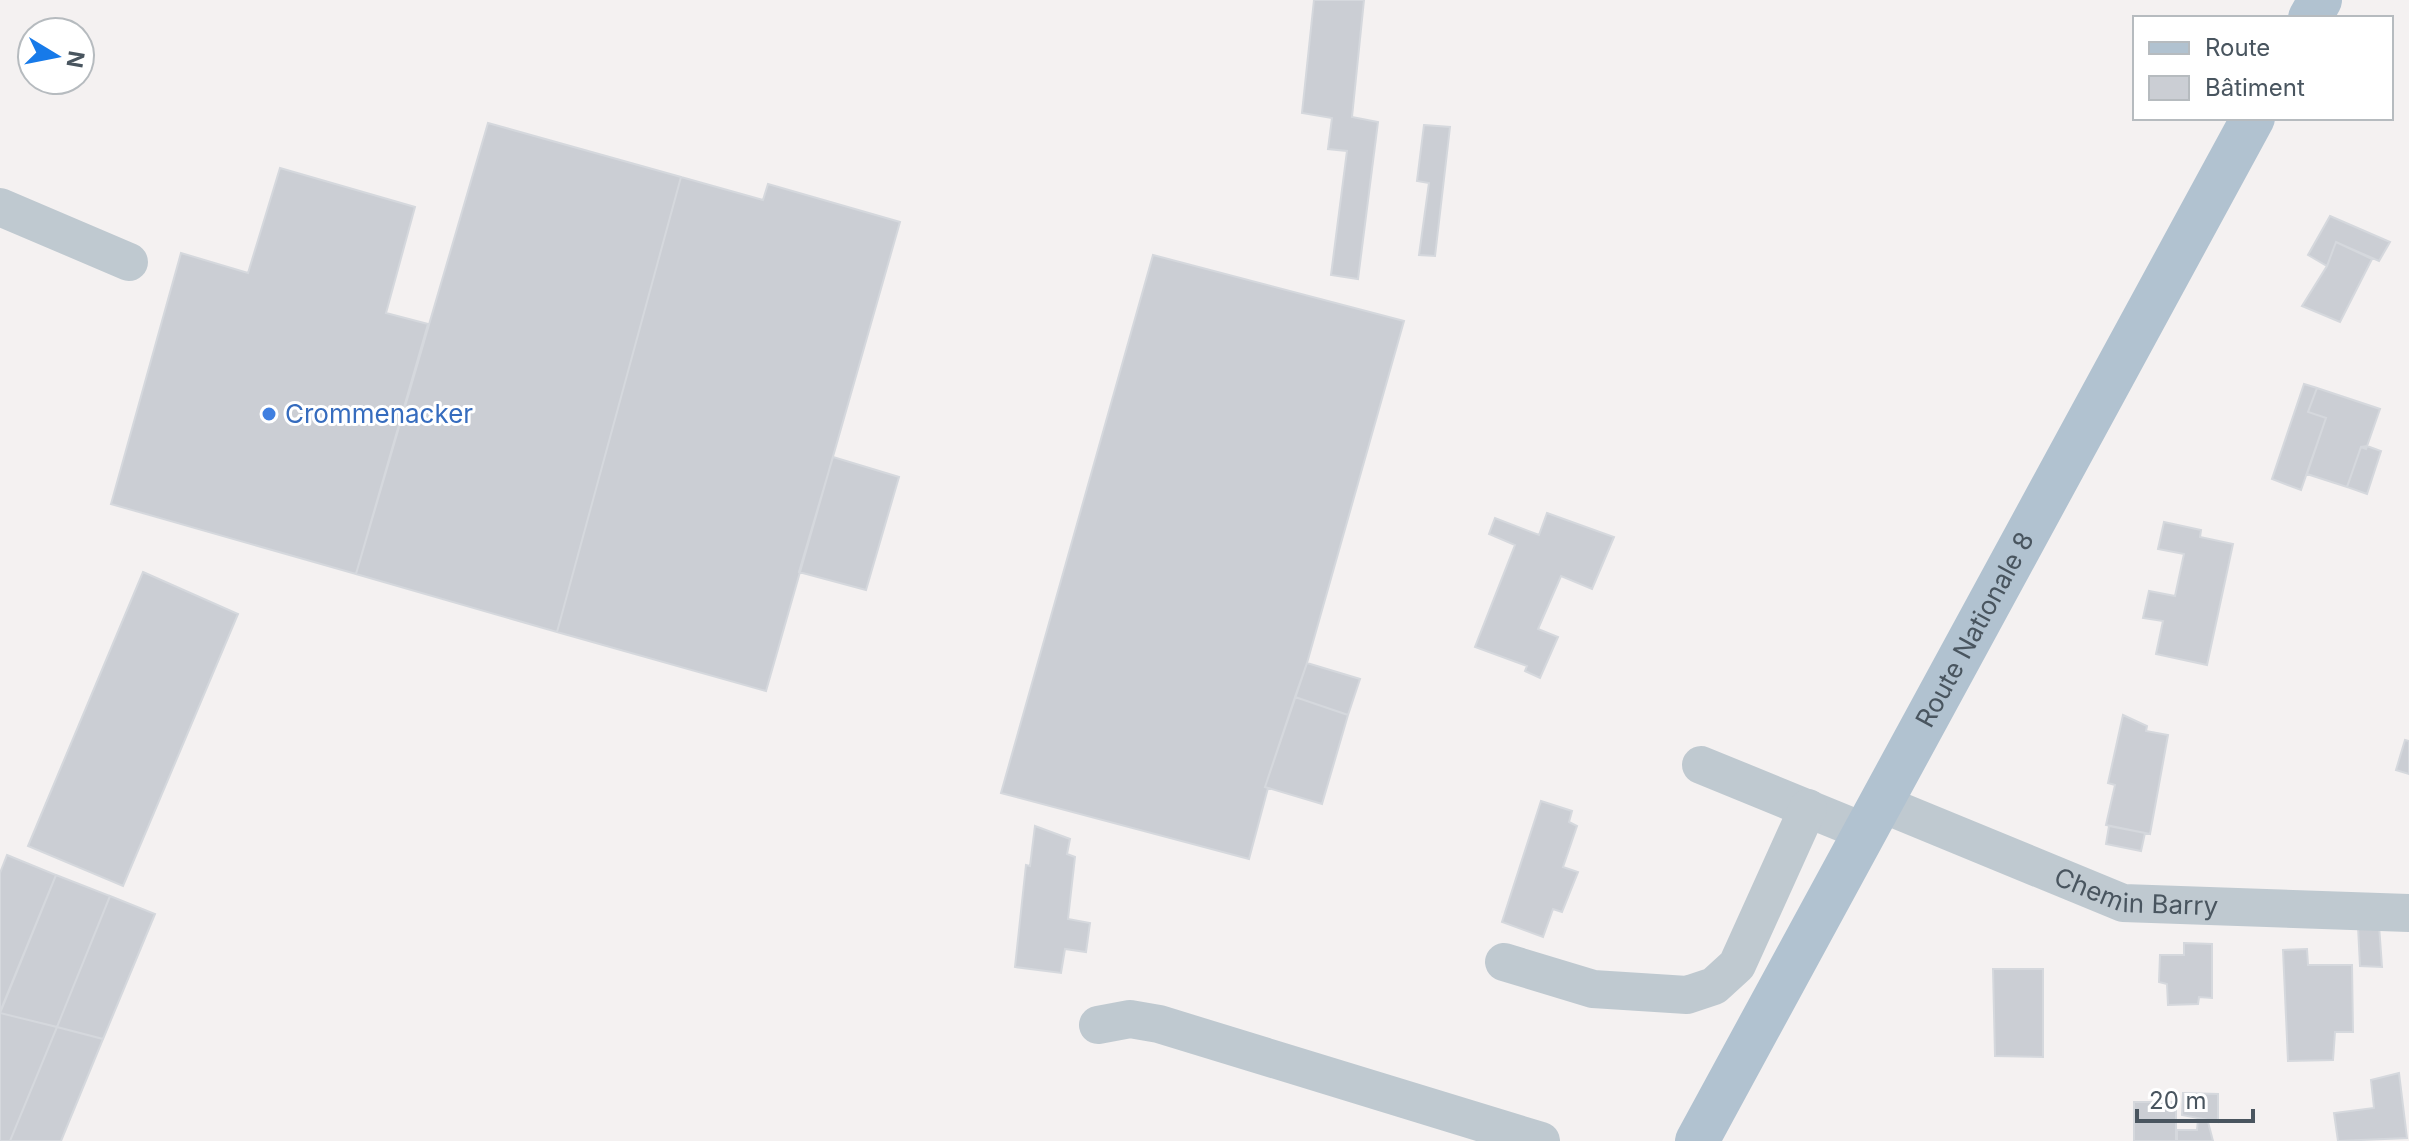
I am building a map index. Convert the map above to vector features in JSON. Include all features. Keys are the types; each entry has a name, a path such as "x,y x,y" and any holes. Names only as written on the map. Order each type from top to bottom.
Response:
{"main road":[{"name":"Route Nationale 8","path":"1697,1141 2252,120"}],"street":[{"path":"0,207 129,262"},
{"name":"Chemin Barry","path":"1701,765 1808,808 1872,817 2123,903 2409,913"},
{"path":"1504,962 1593,989 1687,995 1714,986 1737,965 1808,808"},
{"path":"1098,1025 1130,1019 1159,1024 1541,1141"}],"building":[{"path":"1314,0 1364,0 1352,117 1378,122 1358,279 1331,275 1347,151 1328,149 1332,118 1302,113"},
{"path":"488,123 681,177 557,632 356,574"},
{"path":"1424,125 1450,127 1435,256 1419,255 1429,183 1417,181"},
{"name":"Crommenacker","path":"280,168 415,207 386,313 428,324 356,574 111,504 181,253 248,273"},
{"path":"681,177 763,200 768,184 900,222 766,691 557,632"},
{"path":"2330,216 2390,242 2379,261 2336,242 2327,266 2308,255"},
{"path":"2336,242 2372,259 2340,322 2302,306 2327,266"},
{"path":"1153,255 1404,321 1307,663 1265,787 1268,788 1249,859 1001,793"},
{"path":"2304,384 2317,388 2308,412 2326,418 2301,490 2272,479"},
{"path":"2317,388 2380,409 2366,449 2361,447 2347,487 2307,474 2326,418 2308,412"},
{"path":"2361,447 2381,451 2367,494 2347,487"},
{"path":"833,457 899,477 866,590 799,572"},
{"path":"1547,513 1614,537 1592,589 1561,576 1538,629 1558,637 1540,678 1525,671 1527,666 1475,647 1515,545 1489,534 1495,518 1539,535"},
{"path":"2164,522 2201,530 2200,537 2233,544 2207,665 2156,654 2163,621 2143,618 2149,591 2175,596 2184,554 2158,549"},
{"path":"143,572 238,614 123,886 28,846"},
{"path":"1307,663 1360,679 1348,715 1295,697"},
{"path":"1295,697 1348,715 1322,804 1265,787"},
{"path":"2123,715 2147,726 2146,731 2168,735 2150,834 2106,825 2115,785 2108,783"},
{"path":"2405,740 2409,741 2409,774 2396,770"},
{"path":"1541,801 1572,811 1569,822 1577,826 1563,867 1578,872 1562,912 1553,909 1543,937 1502,922"},
{"path":"1035,826 1070,839 1067,854 1075,857 1068,919 1090,923 1086,952 1065,949 1061,973 1015,967 1026,865 1030,866"},
{"path":"2109,826 2145,833 2141,851 2106,844"},
{"path":"7,855 56,875 0,1012 0,873"},
{"path":"56,875 110,896 57,1027 0,1013"},
{"path":"110,896 155,914 103,1039 57,1027"},
{"path":"2379,925 2382,967 2360,966 2358,926"},
{"path":"2184,943 2212,944 2212,998 2199,997 2198,1004 2168,1005 2167,984 2159,982 2160,955 2184,955"},
{"path":"2307,949 2308,965 2352,965 2353,1032 2335,1032 2333,1060 2288,1061 2283,950"},
{"path":"1993,969 2043,969 2043,1057 1995,1056"},
{"path":"0,1013 57,1027 10,1141 0,1141"},
{"path":"57,1027 103,1039 61,1141 10,1141"},
{"path":"2399,1073 2407,1138 2338,1141 2334,1113 2374,1108 2371,1080"},
{"path":"2183,1093 2218,1094 2218,1122 2182,1115"},
{"path":"2134,1102 2176,1102 2176,1141 2134,1141"},
{"path":"2198,1119 2208,1122 2213,1141 2177,1141 2177,1130 2197,1130"}],"place":[{"name":"Crommenacker","path":"269,414"}]}
